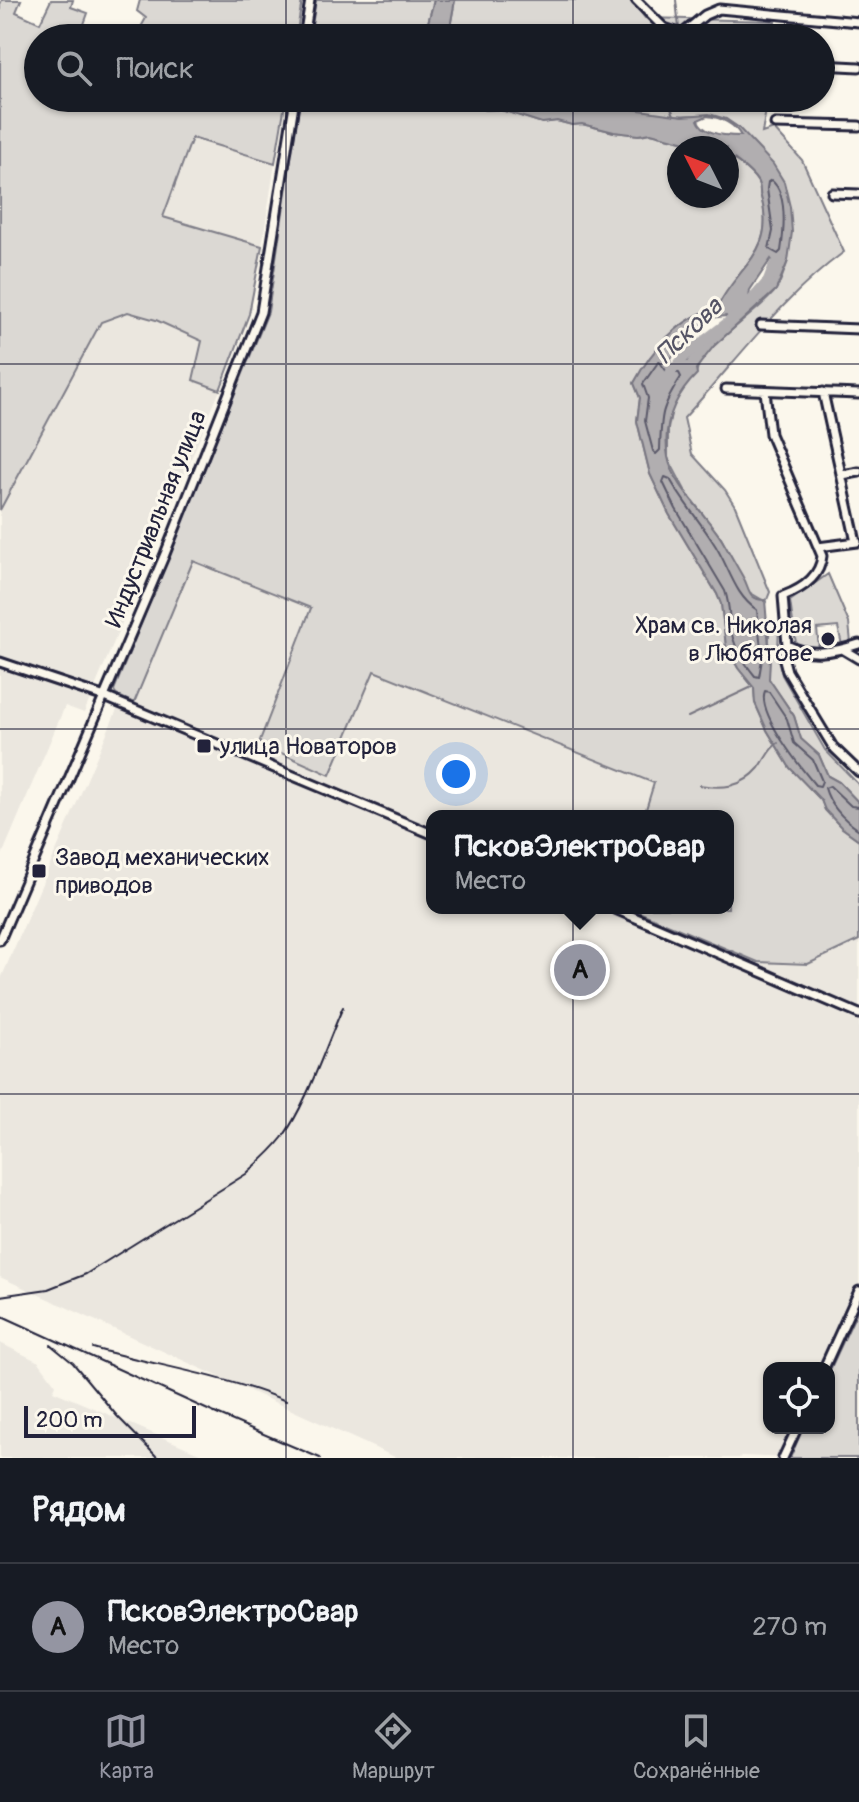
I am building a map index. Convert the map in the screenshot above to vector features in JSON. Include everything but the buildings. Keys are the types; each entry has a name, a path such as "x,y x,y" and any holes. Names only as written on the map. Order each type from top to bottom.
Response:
{"street":[{"path":"306,24 310,0"},
{"path":"636,0 660,24"},
{"path":"694,24 719,9 859,22"},
{"path":"835,66 859,67"},
{"name":"Индустриальная улица","path":"0,940 165,554 261,312 293,112"},
{"path":"775,124 859,126"},
{"path":"832,193 859,194"},
{"path":"761,325 859,329"},
{"path":"726,389 859,394"},
{"path":"765,391 770,434 822,556 817,572 796,591 783,596 787,645 783,656 787,671 833,747 859,772"},
{"path":"818,547 857,542 823,392"},
{"path":"842,475 859,472"},
{"path":"787,645 807,652 844,650 859,644"},
{"path":"844,650 859,659"},
{"path":"0,662 105,697 426,831"},
{"path":"627,914 859,1014"},
{"path":"827,1362 859,1291"},
{"path":"783,1458 794,1434"}],"shaded area":[{"path":"2,0 21,0 16,12 40,23 51,0 73,0 71,7 88,13 84,24 24,24 24,112 284,112 275,163 192,138 163,217 262,246 249,314 220,390 193,380 202,341 156,320 128,312 101,322 0,510"},
{"path":"140,0 302,0 298,24 143,24 146,18 137,11"},
{"path":"316,0 434,0 428,24 312,24"},
{"path":"455,0 631,0 645,18 775,21 775,24 451,24"},
{"path":"298,112 507,112 542,123 557,121 614,132 651,133 667,137 667,208 739,208 739,164 757,181 765,216 760,245 717,308 703,312 679,327 650,359 634,383 640,398 637,421 650,474 669,514 717,594 721,603 726,646 754,688 755,703 767,730 790,768 821,800 825,810 859,840 859,940 808,964 758,962 643,914 734,914 734,810 646,810 654,783 374,671 330,775 259,743 311,608 193,561 134,703 116,695 114,690 268,312"},
{"path":"644,112 766,112 762,133 774,129 802,160 844,252 800,289 684,418 692,454 725,490 735,506 770,592 766,602 749,592 721,538 686,492 668,458 668,429 672,408 680,391 696,374 707,353 775,291 788,261 739,128 711,116"},
{"path":"192,138 275,163 262,246 163,218"},
{"path":"128,312 156,320 202,342 194,380 220,390 84,713 65,706 0,860 0,510 101,322"},
{"path":"193,561 311,608 260,743 330,775 373,670 655,783 646,810 426,810 426,914 643,914 758,962 808,964 859,940 859,1307 834,1362 763,1362 763,1434 800,1434 789,1458 397,1458 0,1277 0,981 122,698 134,703"},
{"path":"828,574 849,623 851,643 842,645 838,627 817,629 819,648 810,650 796,644 790,601"},
{"path":"779,623 778,653 782,675 825,750 859,785 859,803 839,782 828,776 819,755 801,739 794,716 769,679 769,631"},
{"path":"859,1307 859,1458 790,1458 800,1434 835,1434 834,1362"},
{"path":"0,1343 39,1362 56,1385 53,1391 211,1458 0,1458"}],"water":[{"path":"434,0 455,0 451,24 428,24"},
{"path":"507,112 709,114 726,119 739,128 773,164 784,182 792,232 788,261 776,290 714,346 696,369 697,374 682,392 668,422 668,457 676,478 722,540 752,596 765,600 769,679 794,716 801,739 819,755 828,776 839,782 859,803 859,840 825,810 821,800 790,768 767,730 755,703 754,688 726,646 717,594 669,514 650,474 637,421 640,398 634,383 649,359 679,327 717,308 752,257 764,232 760,186 739,164 741,136 727,122 707,116 698,120 705,129 729,136 639,135 557,121 542,123","holes":["771,259 774,263 768,284 749,298 750,290","726,316 727,325 696,344 687,361 671,365 670,359 710,318"]}],"waterway":[{"path":"676,0 679,24"},
{"name":"Пскова","path":"747,305 768,281 774,265"},
{"name":"Пскова","path":"670,373 688,353 736,316"},
{"path":"688,717 752,687"},
{"path":"699,785 724,787 746,780 778,743"}],"railway":[{"path":"0,1296 48,1289 86,1274 246,1174 274,1148 291,1124 308,1092 343,1007"},
{"path":"0,1315 320,1458"},
{"path":"51,1345 73,1363 117,1416 158,1458"},
{"path":"93,1348 215,1378 286,1401"}],"place":[{"name":"Храм св. Николая в Любятове","path":"828,639"},
{"name":"улица Новаторов","path":"204,746"},
{"name":"Завод механических приводов","path":"39,871"},
{"name":"ПсковЭлектроСвар","path":"580,970"}]}
